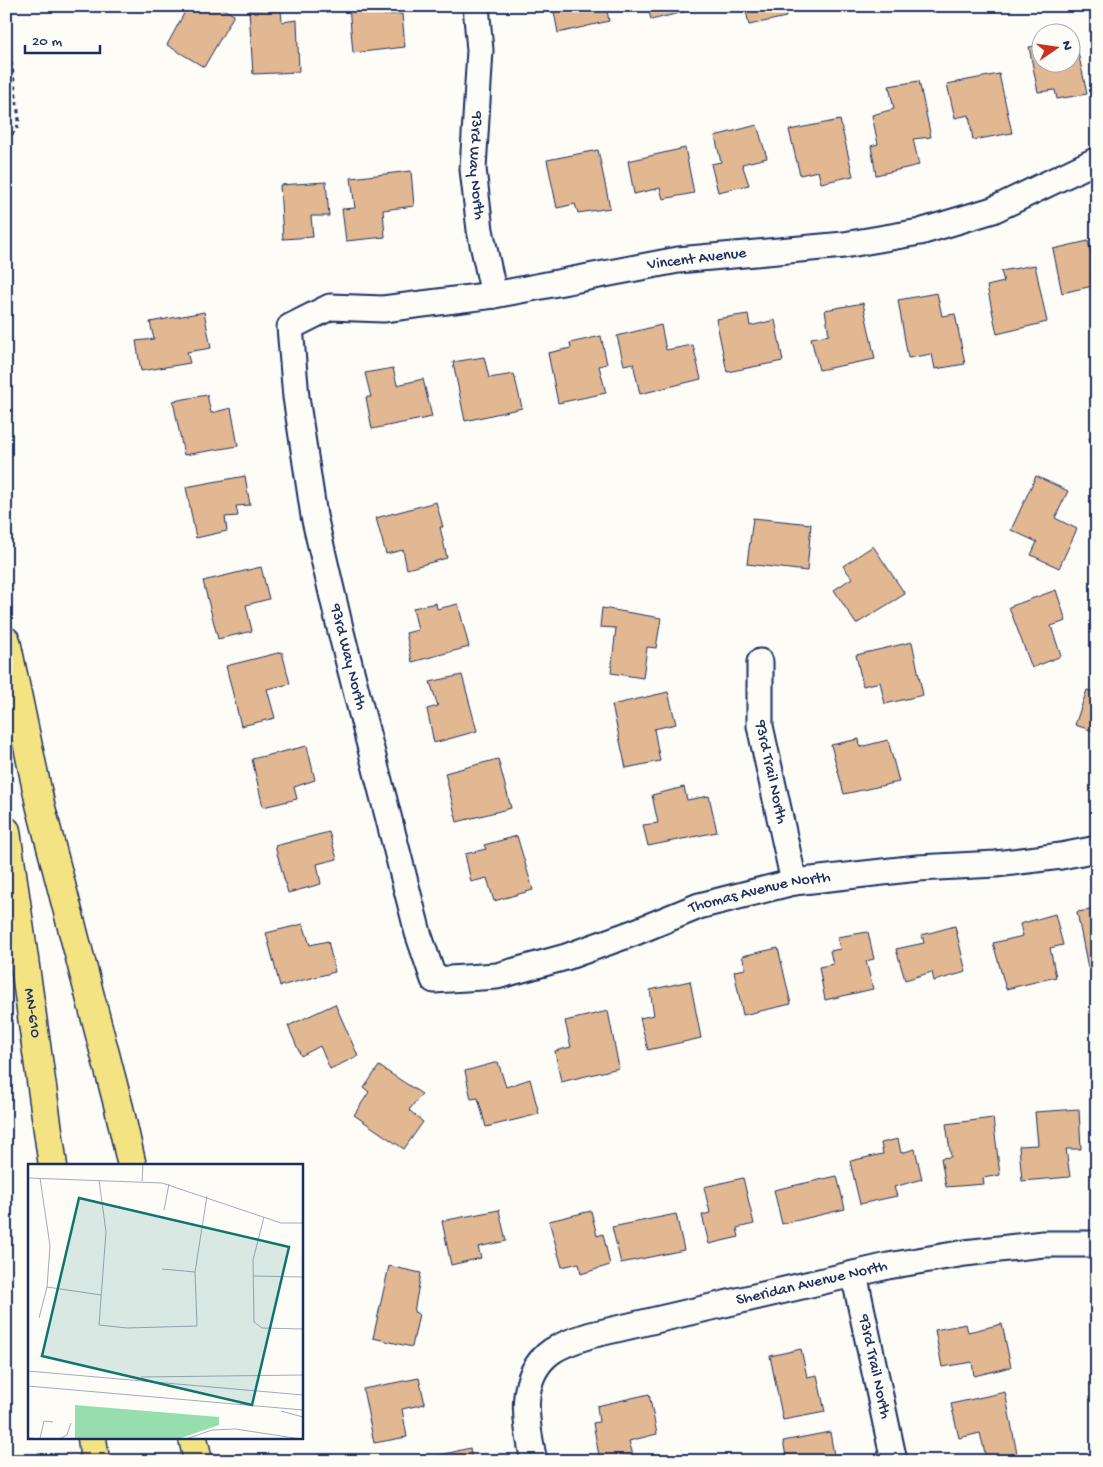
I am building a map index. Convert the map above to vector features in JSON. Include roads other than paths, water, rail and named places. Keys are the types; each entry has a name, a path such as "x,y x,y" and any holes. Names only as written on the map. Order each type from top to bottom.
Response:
{"highway":[{"path":"6,641 40,804 112,1079 132,1164"},
{"name":"MN-610","path":"6,831 53,1164"},
{"path":"92,1440 95,1461"},
{"path":"193,1440 198,1461"}],"street":[{"name":"93rd Way North","path":"476,6 480,50 473,169 480,230 494,294"},
{"name":"Vincent Avenue","path":"290,327 330,307 383,309 494,294 678,260 844,245 920,232 993,210 1097,160"},
{"name":"93rd Way North","path":"290,327 296,396 314,516 341,632 418,933 434,980"},
{"name":"93rd Trail North","path":"760,662 760,726 794,882"},
{"name":"Thomas Avenue North","path":"434,980 497,976 557,960 633,933 699,906 794,882 918,868 996,864 1061,856 1097,849"},
{"name":"Sheridan Avenue North","path":"534,1461 526,1411 526,1394 537,1364 552,1350 568,1342 888,1266 965,1253 1043,1244 1097,1244"},
{"name":"93rd Trail North","path":"854,1274 894,1461"}]}
